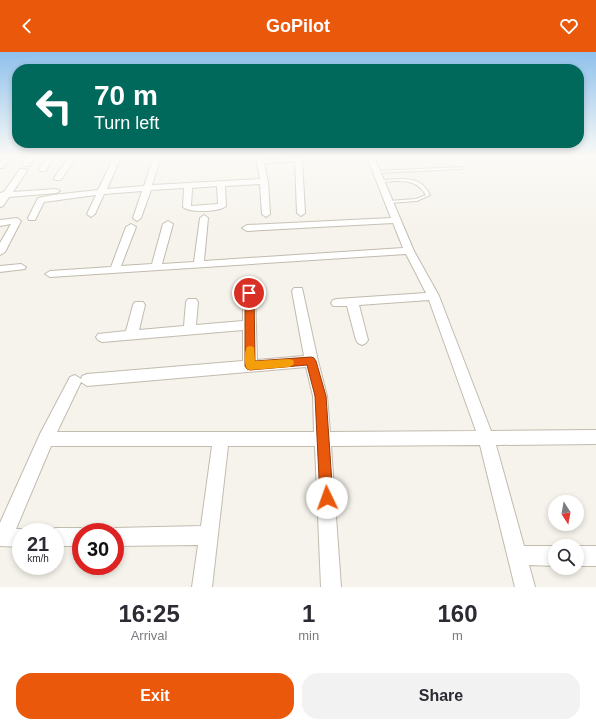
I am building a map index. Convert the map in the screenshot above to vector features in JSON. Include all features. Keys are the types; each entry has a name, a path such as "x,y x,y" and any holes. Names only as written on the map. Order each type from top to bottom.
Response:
{"street":[{"path":"0,204 3,194 13,182"},
{"path":"91,214 105,182"},
{"path":"137,218 148,182"},
{"path":"32,218 39,202 44,199 146,188 250,182"},
{"path":"264,182 266,214"},
{"path":"301,182 301,213"},
{"path":"381,182 409,250 433,296 486,438 525,587"},
{"path":"188,186 187,207 200,208 222,206 222,184"},
{"path":"3,194 59,190"},
{"path":"200,264 204,218"},
{"path":"247,228 397,220"},
{"path":"0,222 17,221 0,252"},
{"path":"156,267 168,224"},
{"path":"115,269 131,227"},
{"path":"50,274 409,250"},
{"path":"0,269 21,267"},
{"path":"298,290 311,361 320,396 324,439 331,587"},
{"path":"249,293 250,366"},
{"path":"338,303 433,296"},
{"path":"190,330 192,302"},
{"path":"352,302 362,340"},
{"path":"131,335 139,305"},
{"path":"102,337 250,325"},
{"path":"12,538 3,538 46,439 81,380 311,361"},
{"path":"46,439 596,437"},
{"path":"202,587 221,439"},
{"path":"124,537 208,535"},
{"path":"516,555 548,556"},
{"path":"584,556 596,556"}],"lane":[{"path":"389,202 417,200 428,195 420,184 416,182"}],"slow traffic":[{"path":"250,350 250,366 289,363"}],"route":[{"path":"249,293 250,366 311,361 320,396 327,498"}]}
